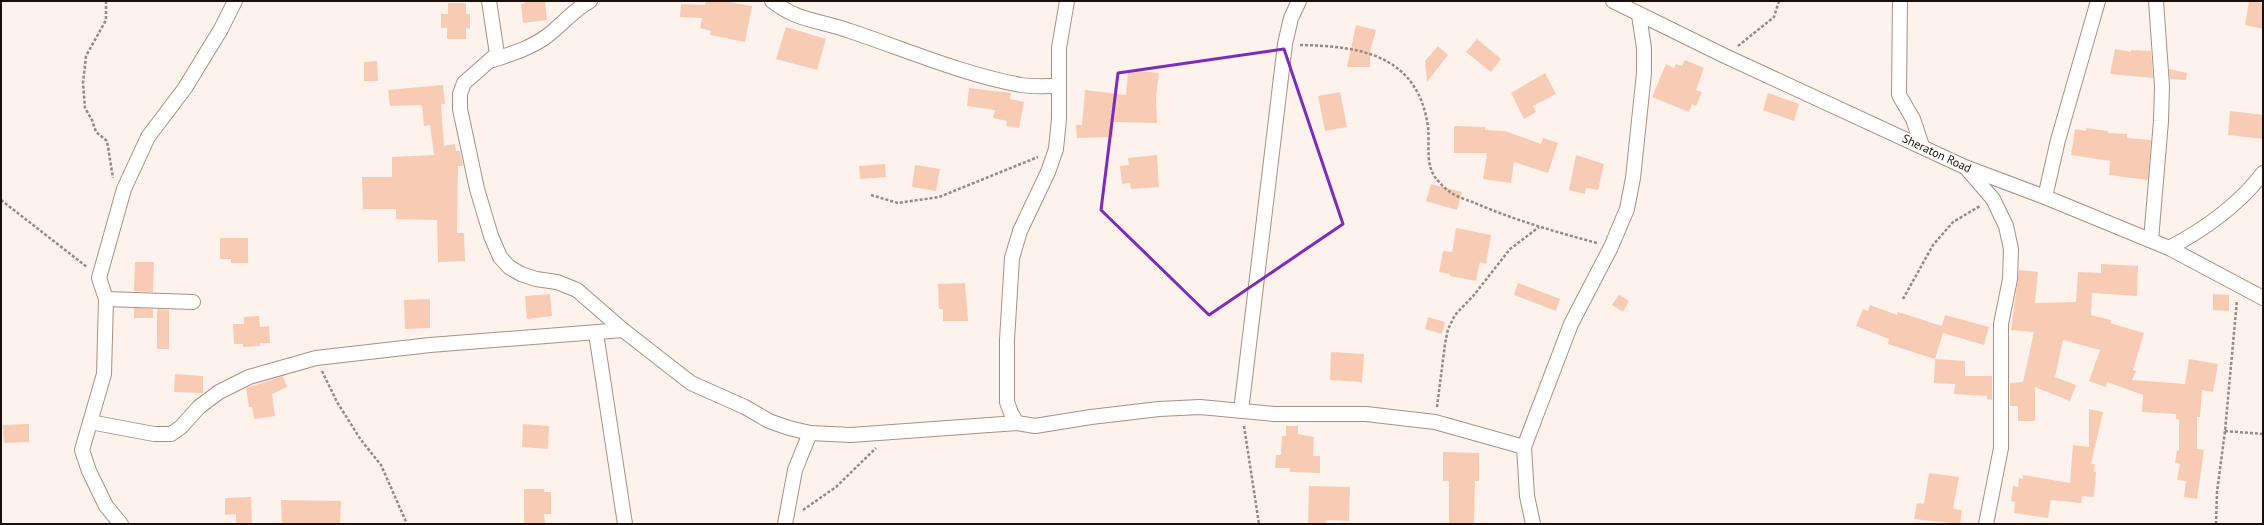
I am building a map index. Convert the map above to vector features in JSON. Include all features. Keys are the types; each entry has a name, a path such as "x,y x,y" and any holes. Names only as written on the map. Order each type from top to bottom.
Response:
{"street":[{"path":"121,524 106,506 89,471 82,450 104,374 106,299 99,278 124,189 148,138 186,88 221,29 235,1"},
{"path":"489,1 497,54 493,60 464,84 460,94 460,109 476,189 491,236 500,256 509,267 521,274 557,282 578,290 623,330 691,383 745,407 769,421 810,433 851,435 1018,423 1035,426 1091,416 1158,409 1200,407 1274,414 1366,414 1435,422 1524,447"},
{"path":"493,60 520,52 546,36 567,17 590,1"},
{"path":"772,1 787,13 805,20 849,30 909,53 978,74 1023,85 1058,86"},
{"path":"1018,423 1011,413 1007,402 1007,340 1012,258 1020,231 1048,172 1056,149 1059,119 1059,48 1067,1"},
{"path":"1241,411 1286,44 1291,18 1299,1"},
{"name":"Sheraton Road","path":"1614,1 1639,15 1725,56 1965,167 2045,197 2169,248 2263,298"},
{"path":"1900,1 1899,95 1913,119 1922,146"},
{"path":"2045,197 2058,140 2098,1"},
{"path":"2151,240 2161,121 2162,86 2156,1"},
{"path":"1533,524 1527,496 1524,447 1571,324 1611,247 1627,209 1633,178 1644,73 1644,48 1639,15"},
{"path":"1965,167 1993,199 2006,226 2011,249 2010,279 2001,324 2001,448 1986,524"},
{"path":"2169,248 2208,226 2251,188 2263,173"},
{"path":"106,299 193,302"},
{"path":"90,422 154,434 170,434 181,427 199,407 219,392 249,377 316,358 430,345 623,330"},
{"path":"596,333 625,524"},
{"path":"786,522 795,470 810,433"}],"path":[{"path":"106,1 106,20 86,56 84,108 92,120 96,132 107,141 113,181"},
{"path":"1725,56 1765,26 1774,17 1779,1"},
{"path":"1286,44 1335,45 1361,50 1386,60 1408,78 1419,94 1426,112 1429,138 1429,158 1435,177 1450,192 1504,215 1611,247"},
{"path":"871,195 898,203 939,197 1056,149"},
{"path":"1903,299 1933,245 1953,222 1993,199"},
{"path":"1,200 11,206 99,278"},
{"path":"1435,422 1445,344 1448,330 1455,315 1474,295 1510,249 1539,226"},
{"path":"2216,524 2217,492 2225,431 2238,285"},
{"path":"316,358 337,402 361,440 381,464 407,524"},
{"path":"1241,411 1259,524"},
{"path":"2225,431 2263,434"},
{"path":"786,522 817,502 836,487 891,433"}],"highlighted area":[{"path":"1284,49 1343,224 1209,315 1101,210 1118,73"}],"building":[{"path":"525,1 545,1 547,20 523,23 521,4 525,3"},
{"path":"706,1 722,1 752,6 745,42 710,35 711,31 700,28 702,18 680,17 681,4 705,5"},
{"path":"2249,1 2263,3 2263,29 2245,25"},
{"path":"448,3 466,3 466,14 470,14 470,29 466,28 466,39 447,39 447,28 441,28 441,14 448,14"},
{"path":"1356,25 1376,30 1370,52 1370,67 1347,67"},
{"path":"786,27 826,39 817,70 776,59"},
{"path":"1477,39 1501,59 1491,72 1466,52"},
{"path":"1438,46 1448,55 1427,82 1425,61"},
{"path":"2115,49 2131,52 2131,50 2151,51 2153,78 2110,74"},
{"path":"1685,60 1704,68 1696,90 1702,92 1696,106 1692,104 1689,112 1652,97 1666,64 1674,68 1676,64 1682,66"},
{"path":"377,61 378,81 364,81 364,62"},
{"path":"2169,69 2187,73 2186,80 2170,79"},
{"path":"1128,70 1159,73 1156,97 1157,123 1113,122 1113,137 1077,138 1076,125 1082,125 1085,90 1126,95"},
{"path":"1545,73 1556,94 1533,106 1536,112 1524,119 1511,93"},
{"path":"443,85 445,104 441,104 444,146 455,144 456,151 460,151 463,166 458,166 457,233 464,233 465,261 438,262 437,220 396,219 396,209 363,209 362,177 392,177 392,157 434,155 430,125 424,126 422,105 390,106 388,90"},
{"path":"969,88 1011,93 1010,99 1024,102 1019,128 1006,126 1007,121 993,118 995,110 967,106"},
{"path":"1340,92 1347,127 1325,131 1318,96"},
{"path":"1768,93 1799,104 1794,121 1763,110"},
{"path":"2230,111 2263,115 2263,139 2228,135"},
{"path":"1454,126 1485,127 1485,130 1505,131 1541,144 1543,138 1558,143 1548,173 1514,162 1511,183 1483,179 1487,153 1454,153"},
{"path":"2086,128 2108,131 2108,133 2127,134 2127,138 2151,140 2148,180 2109,175 2110,161 2071,155 2075,129 2086,131"},
{"path":"1157,155 1159,187 1131,189 1130,183 1122,184 1120,166 1129,165 1128,158"},
{"path":"1576,155 1604,164 1598,190 1586,188 1585,194 1569,190"},
{"path":"885,164 886,177 860,179 859,166"},
{"path":"915,165 940,169 936,191 912,187"},
{"path":"1431,184 1462,192 1457,210 1426,201"},
{"path":"1456,228 1491,235 1486,264 1480,262 1476,281 1450,276 1450,274 1439,272 1443,251 1452,252"},
{"path":"220,238 248,238 248,263 231,263 231,259 220,259"},
{"path":"135,262 154,262 153,292 134,291"},
{"path":"2101,264 2138,266 2137,296 2092,293 2091,315 2111,320 2110,323 2144,333 2133,370 2136,371 2132,380 2185,384 2189,359 2218,364 2213,392 2202,390 2200,417 2197,417 2197,449 2204,450 2197,499 2184,497 2186,481 2177,480 2180,464 2175,463 2177,450 2179,451 2179,420 2176,419 2176,414 2142,412 2143,395 2107,382 2106,387 2089,381 2100,350 2063,340 2055,377 2076,385 2070,401 2035,387 2035,421 2018,421 2018,406 2010,406 2010,383 2023,382 2034,332 2011,330 2019,270 2038,272 2035,303 2076,302 2078,272 2101,273"},
{"path":"965,283 968,321 943,321 943,309 939,309 938,284"},
{"path":"1518,283 1560,299 1556,311 1514,295"},
{"path":"550,294 552,316 527,319 525,296"},
{"path":"2213,294 2229,295 2229,311 2213,310"},
{"path":"1619,295 1629,301 1623,312 1612,305"},
{"path":"430,299 430,328 405,329 404,300"},
{"path":"1870,305 1897,315 1898,312 1942,326 1945,315 1989,327 1984,345 1943,333 1935,359 1888,344 1889,339 1856,326 1863,309 1868,311"},
{"path":"134,308 153,309 153,318 134,318"},
{"path":"157,309 169,310 169,349 157,349"},
{"path":"259,316 260,327 269,326 270,343 260,343 260,346 243,347 243,344 234,344 233,324 244,324 244,317"},
{"path":"1428,317 1445,322 1442,334 1425,329"},
{"path":"1331,352 1364,354 1362,382 1330,380"},
{"path":"1935,359 1965,361 1965,376 1992,376 1992,400 1987,399 1987,396 1954,394 1955,384 1934,383"},
{"path":"175,374 203,376 203,393 174,392"},
{"path":"283,376 287,387 272,394 275,416 254,419 252,407 249,407 246,388"},
{"path":"2089,409 2103,412 2091,464 2095,464 2094,472 2096,472 2094,497 2082,496 2081,503 2051,500 2048,518 2014,513 2015,502 2011,501 2013,486 2018,487 2019,478 2023,479 2023,475 2070,483 2073,445 2089,447"},
{"path":"29,424 29,442 4,443 3,425"},
{"path":"523,424 549,426 548,449 522,447"},
{"path":"1286,426 1298,426 1298,434 1314,437 1313,456 1320,456 1320,473 1290,472 1290,468 1275,468 1276,455 1281,455 1282,436 1286,436"},
{"path":"1443,452 1479,453 1479,481 1475,481 1474,524 1449,524 1449,481 1443,481"},
{"path":"1929,473 1959,477 1953,509 1962,510 1960,524 1914,519 1917,503 1924,504"},
{"path":"1309,486 1350,487 1349,521 1326,520 1326,524 1308,524"},
{"path":"524,489 544,489 544,492 551,492 551,514 544,514 545,524 524,524"},
{"path":"251,497 252,524 236,524 236,514 225,515 225,498"},
{"path":"281,500 341,501 340,524 282,524"}]}
